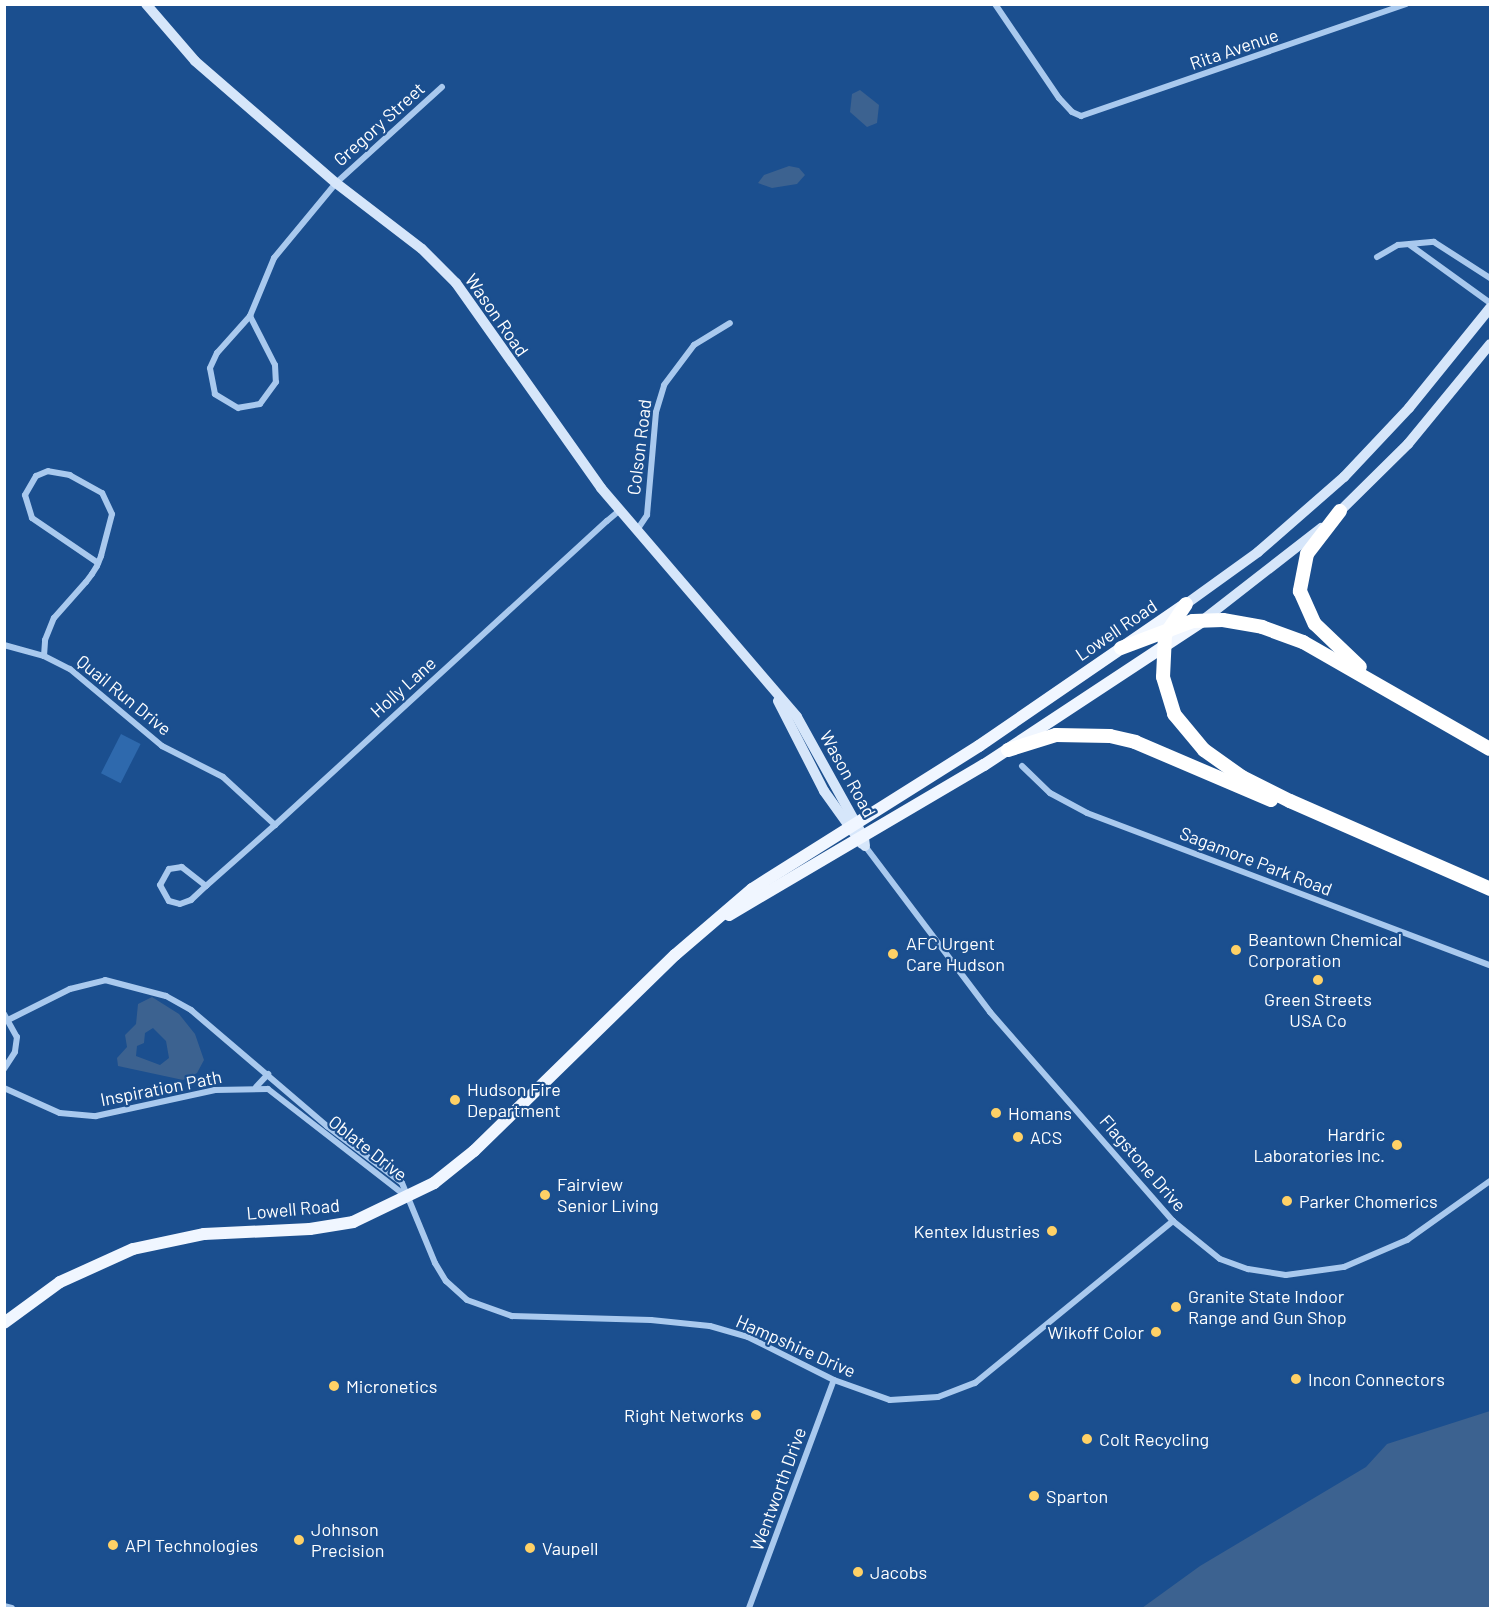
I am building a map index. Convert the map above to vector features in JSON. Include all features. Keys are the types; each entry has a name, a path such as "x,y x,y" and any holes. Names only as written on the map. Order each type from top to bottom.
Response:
{"highway":[{"path":"1340,511 1305,558 1300,577 1302,601 1311,620 1333,644 1403,699"},
{"path":"1186,604 1167,628 1162,648 1168,700 1183,727 1204,750 1249,781 1346,828"},
{"path":"1121,648 1167,628 1203,620 1243,622 1281,633 1491,749"},
{"path":"1008,750 1065,734 1118,738 1346,828 1491,889"}],"main road":[{"name":"Lowell Road","path":"4,1323 60,1282 133,1249 204,1234 330,1227 353,1222 410,1198 474,1151 712,923 766,879 979,746 1186,604"},
{"name":"Lowell Road","path":"712,923 862,842 1008,750 1203,620"}],"street":[{"name":"Wason Road","path":"146,4 195,61 336,183 415,243 456,283 556,429 620,510 802,725 851,825 862,842"},
{"name":"Rita Avenue","path":"995,4 1072,112 1081,116 1097,113 1406,4"},
{"name":"Gregory Street","path":"250,316 275,365 276,382 264,401 238,408 215,394 210,373 217,353 250,316 274,258 336,183 442,87"},
{"path":"1377,257 1406,244 1439,243 1491,278"},
{"path":"1406,244 1441,263 1491,303"},
{"name":"Lowell Road","path":"1186,604 1258,552 1344,477 1402,416 1491,308"},
{"name":"Colson Road","path":"637,530 647,515 656,412 664,385 694,345 730,323"},
{"name":"Lowell Road","path":"1203,620 1269,572 1340,511 1408,444 1491,344"},
{"path":"44,656 45,640 54,618 98,562 112,521 108,498 62,472 48,471 36,476 25,495 32,518 98,562"},
{"name":"Holly Lane","path":"206,886 182,867 164,873 160,885 164,897 180,904 206,886 620,510"},
{"name":"Quail Run Drive","path":"4,645 44,656 82,678 162,746 223,777 274,825"},
{"name":"Sagamore Park Road","path":"1022,766 1050,793 1087,813 1491,965"},
{"name":"Flagstone Drive","path":"862,842 984,1005 1173,1221 1196,1243 1229,1263 1267,1273 1306,1274 1344,1267 1407,1240 1491,1181"},
{"name":"Oblate Drive","path":"10,1019 86,984 105,980 166,996 191,1010 327,1126 392,1174 410,1198"},
{"path":"4,1014 10,1019 17,1044 4,1069"},
{"path":"256,1087 268,1074"},
{"name":"Oblate Drive","path":"256,1087 287,1100 394,1189 410,1198"},
{"name":"Inspiration Path","path":"4,1088 60,1113 96,1116 215,1090 256,1087"},
{"name":"Hampshire Drive","path":"410,1198 440,1272 460,1295 479,1306 512,1316 651,1320 710,1326 748,1337 834,1380 900,1401 957,1391 990,1371 1173,1221"},
{"name":"Wentworth Drive","path":"749,1608 834,1380"},
{"path":"4,1606 12,1608"}],"shaded area":[{"path":"860,90 879,105 877,123 867,127 850,112 852,94"},
{"path":"789,166 799,168 805,175 797,184 772,188 758,183 764,175"},
{"path":"121,734 141,744 121,783 101,773"},
{"path":"152,997 179,1014 195,1034 204,1060 197,1073 183,1080 118,1066 117,1058 127,1047 125,1035 136,1024 138,1004","holes":["153,1028 166,1041 169,1058 160,1065 136,1056 137,1046 144,1043 145,1033"]},
{"path":"1490,1411 1490,1608 1142,1608 1200,1566 1366,1467 1387,1444"}],"place":[{"name":"Beantown Chemical Corporation","path":"1236,950"},
{"name":"AFC Urgent Care Hudson","path":"893,954"},
{"name":"Green Streets USA Co","path":"1318,980"},
{"name":"Hudson Fire Department","path":"455,1100"},
{"name":"Homans","path":"996,1113"},
{"name":"ACS","path":"1018,1137"},
{"name":"Hardric Laboratories Inc.","path":"1397,1145"},
{"name":"Fairview Senior Living","path":"545,1195"},
{"name":"Parker Chomerics","path":"1287,1201"},
{"name":"Kentex Idustries","path":"1052,1231"},
{"name":"Granite State Indoor Range and Gun Shop","path":"1176,1307"},
{"name":"Wikoff Color","path":"1156,1332"},
{"name":"Incon Connectors","path":"1296,1379"},
{"name":"Micronetics","path":"334,1386"},
{"name":"Right Networks","path":"756,1415"},
{"name":"Colt Recycling","path":"1087,1439"},
{"name":"Sparton","path":"1034,1496"},
{"name":"Johnson Precision","path":"299,1540"},
{"name":"API Technologies","path":"113,1545"},
{"name":"Vaupell","path":"530,1548"},
{"name":"Jacobs","path":"858,1572"}]}
